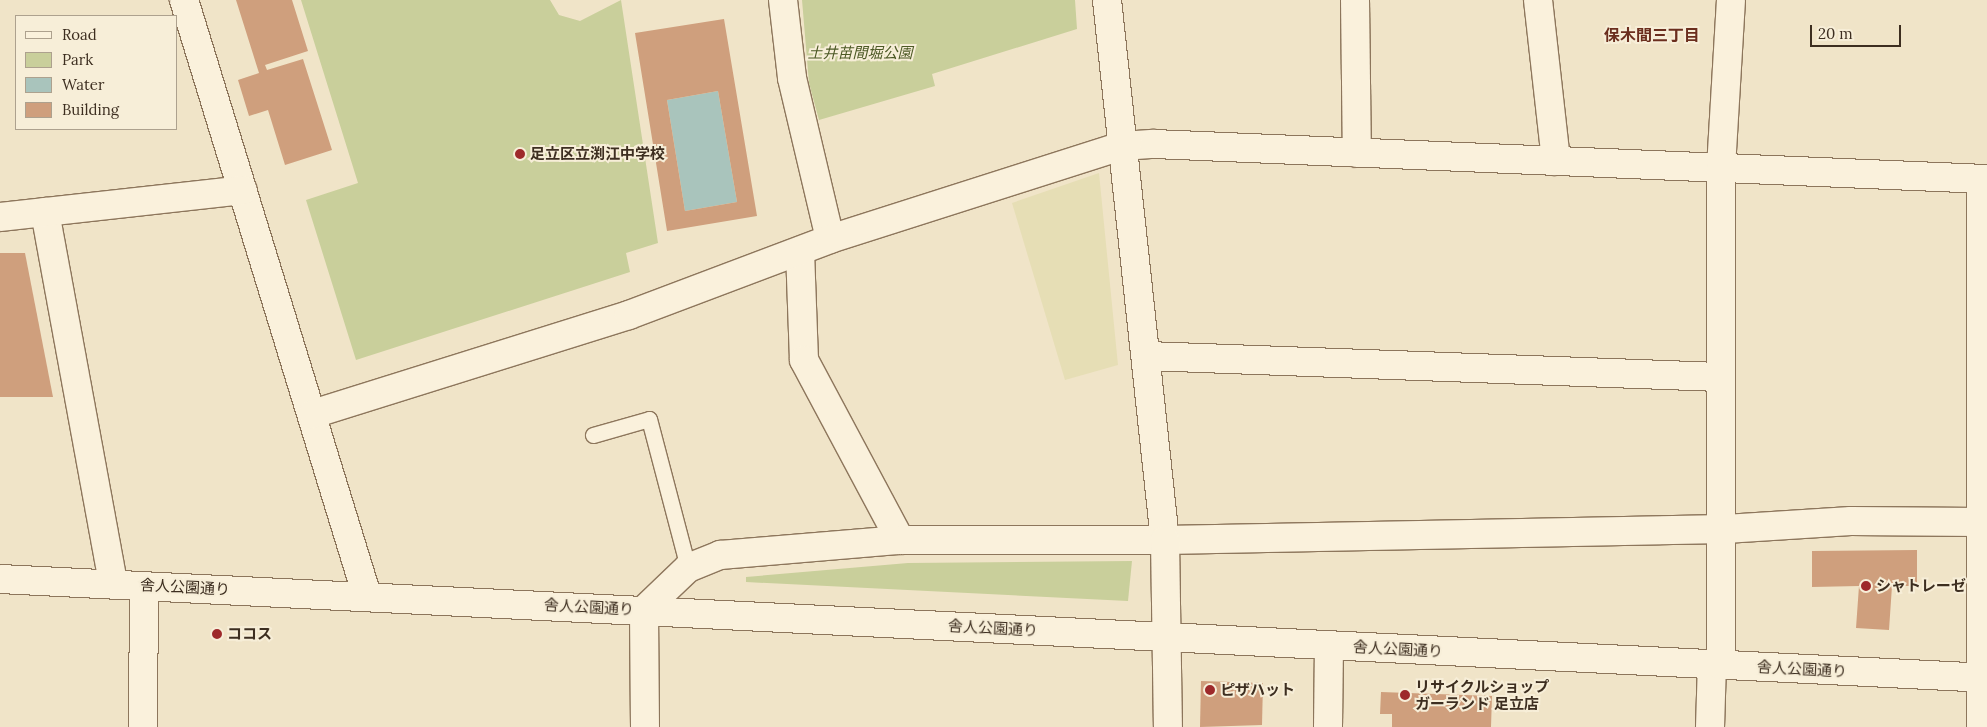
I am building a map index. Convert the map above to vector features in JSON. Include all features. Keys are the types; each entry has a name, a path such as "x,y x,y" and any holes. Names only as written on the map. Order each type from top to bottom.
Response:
{"street":[{"path":"184,0 313,414 367,596"},
{"path":"783,0 792,78 830,239"},
{"path":"1107,0 1147,356 1165,540 1169,637 1168,727"},
{"path":"1355,0 1357,153"},
{"path":"1538,0 1556,161"},
{"path":"1710,727 1725,529 1721,377 1721,168 1731,0"},
{"path":"313,414 629,315 830,239 1122,146 1357,153 1984,179 1983,422 1978,522 1984,678 1981,727"},
{"path":"0,217 243,190"},
{"path":"45,212 114,583"},
{"path":"800,250 804,360 900,540"},
{"path":"1147,356 1721,377"},
{"path":"645,727 644,610 688,568 720,555 900,540 1165,540 1725,529 1851,521 1978,522"},
{"name":"舎人公園通り","path":"0,579 114,583 1984,678"},
{"path":"143,727 144,586"},
{"path":"1328,646 1328,727"}],"lane":[{"path":"593,435 649,419 688,568"}],"shaded area":[{"path":"1099,173 1118,365 1065,380 1012,203"}],"green space":[{"path":"301,0 550,0 559,15 580,21 621,0 658,243 626,253 630,272 356,360 306,200 358,183"},
{"name":"土井苗間堀公園","path":"802,0 1075,0 1077,29 932,74 935,86 819,120 809,83"},
{"path":"1132,561 1128,601 746,582 746,577 908,563"}],"water":[{"path":"718,91 737,202 685,211 667,100"}],"building":[{"path":"236,0 292,0 308,51 265,65 267,70 303,59 332,150 285,165 268,110 249,116 238,80 259,73"},
{"path":"724,19 757,216 667,231 635,33","holes":["718,91 737,202 685,211 667,100"]},
{"path":"0,253 25,253 53,397 0,397"},
{"path":"1917,550 1917,586 1892,586 1889,630 1856,628 1859,586 1812,587 1812,551"},
{"path":"1201,681 1263,683 1262,725 1200,727"},
{"path":"1381,692 1492,696 1491,727 1392,727 1392,714 1380,714"}],"place":[{"name":"足立区立渕江中学校","path":"520,154"},
{"name":"シャトレーゼ","path":"1866,586"},
{"name":"ココス","path":"217,634"},
{"name":"ピザハット","path":"1210,690"},
{"name":"リサイクルショップ ガーランド 足立店","path":"1405,695"}],"district":[{"name":"保木間三丁目","path":"1652,35"}]}
